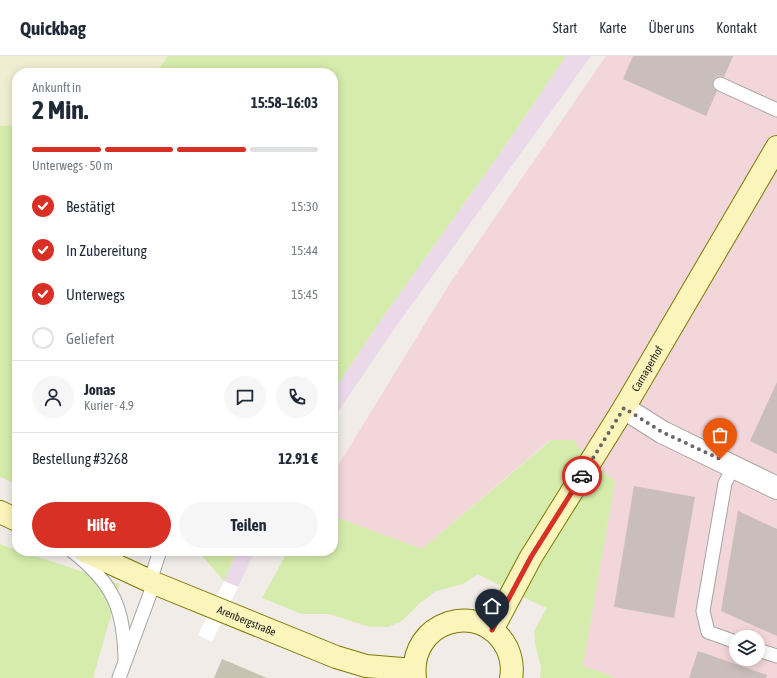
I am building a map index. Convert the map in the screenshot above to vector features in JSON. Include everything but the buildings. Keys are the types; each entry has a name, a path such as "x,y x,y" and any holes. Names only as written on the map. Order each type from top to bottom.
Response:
{"street":[{"name":"Carnaperhof","path":"492,630 531,557 624,408 777,147"},
{"path":"624,408 662,432 777,488"},
{"path":"0,512 12,518"},
{"name":"Arenbergstraße","path":"96,556 152,582 336,657 366,666 415,674"},
{"path":"415,674 415,661 421,644 426,637 441,626 458,621 467,621 476,622 492,630 501,639 508,650 512,667 511,678"}],"lane":[{"path":"720,84 777,110"},
{"path":"729,640 708,632 703,611 725,483 734,466"},
{"path":"78,556 96,572 114,598 123,626 125,659"},
{"path":"119,678 152,582 159,556"},
{"path":"765,652 777,656"}],"shaded area":[{"path":"0,56 168,56 160,68 12,68 12,125 0,126"},
{"path":"566,56 591,56 392,332 338,412 338,384 378,324 498,156"},
{"path":"606,56 777,56 777,678 617,678 583,666 615,481 550,440 422,549 338,518 338,466 450,283"},
{"path":"235,556 253,556 238,587 224,581"},
{"path":"222,659 267,678 214,678"}],"green space":[{"path":"168,56 566,56 498,156 378,324 338,384 338,68 160,68"},
{"path":"12,125 12,483 0,477 0,126"},
{"path":"551,440 574,440 588,462 593,464 615,481 583,666 617,678 540,678 541,667 535,643 534,631 547,608 478,574 463,584 436,591 420,603 402,621 387,627 370,627 329,614 302,614 262,598 285,556 338,556 338,518 422,549"},
{"path":"0,544 12,548 12,556 35,556 120,584 93,678 0,678"},
{"path":"202,556 235,556 224,581"}],"pier":[{"path":"224,581 238,587 212,642 198,635"}],"way so far":[{"path":"582,476 624,408 662,432 720,459"}],"route":[{"path":"492,630 531,557 582,476"}]}
